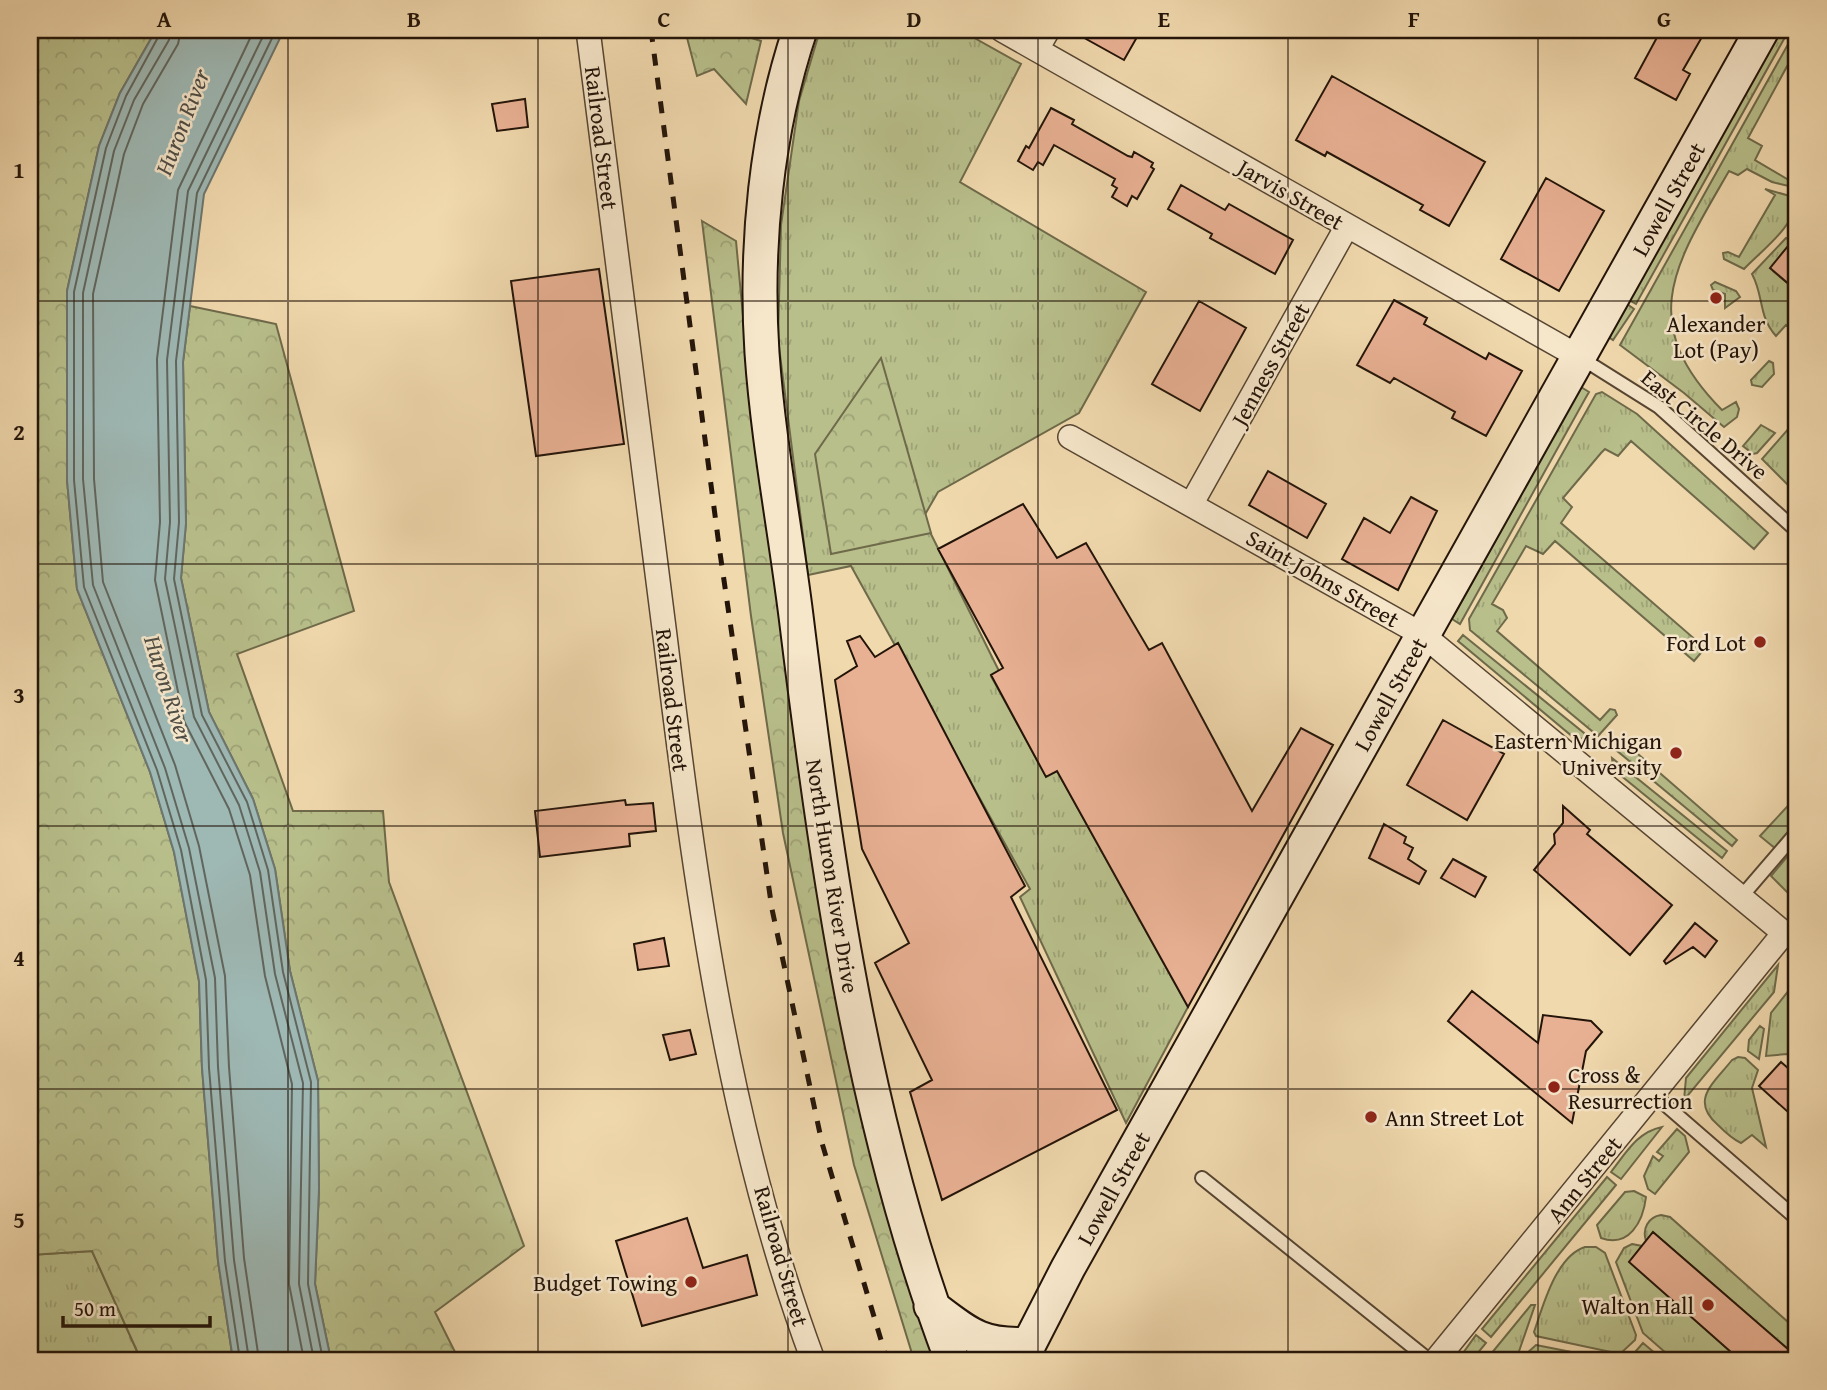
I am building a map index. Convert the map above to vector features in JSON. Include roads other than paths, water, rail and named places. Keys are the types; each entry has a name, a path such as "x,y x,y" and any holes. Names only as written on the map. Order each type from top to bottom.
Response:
{"main road":[{"name":"North Huron River Drive","path":"800,30 780,105 760,254 765,382 804,683 855,1020 880,1124 931,1306 952,1360"},
{"name":"Lowell Street","path":"1026,1352 1074,1256 1581,358 1762,30"},
{"path":"931,1306 967,1333 998,1346 1026,1352"}],"street":[{"name":"Railroad Street","path":"588,30 684,789 709,957 772,1233 813,1360"},
{"name":"Jarvis Street","path":"1002,30 1042,39 1347,226 1581,358"},
{"name":"Jenness Street","path":"1192,503 1347,226"},
{"name":"Saint Johns Street","path":"1070,437 1192,503 1423,635 1790,938"},
{"name":"Ann Street","path":"1436,1360 1653,1094 1790,938"}],"lane":[{"name":"East Circle Drive","path":"1581,358 1660,407 1797,531"},
{"path":"1742,896 1797,832"},
{"path":"1653,1094 1797,1219"},
{"path":"1202,1178 1429,1360"}],"water":[{"name":"Huron River","path":"156,30 284,30 204,194 183,362 186,523 181,578 209,712 253,799 275,869 290,971 318,1081 319,1189 315,1284 331,1360 233,1360 218,1261 202,1068 199,981 174,852 150,772 77,589 67,480 67,291 99,146 120,93"}],"railway":[{"path":"651,30 720,553 772,909 822,1143 887,1360"}],"place":[{"name":"Alexander Lot (Pay)","path":"1716,298"},
{"name":"Ford Lot","path":"1760,642"},
{"name":"Eastern Michigan University","path":"1676,753"},
{"name":"Cross & Resurrection","path":"1554,1087"},
{"name":"Ann Street Lot","path":"1371,1117"},
{"name":"Budget Towing","path":"691,1282"},
{"name":"Walton Hall","path":"1708,1305"}]}
